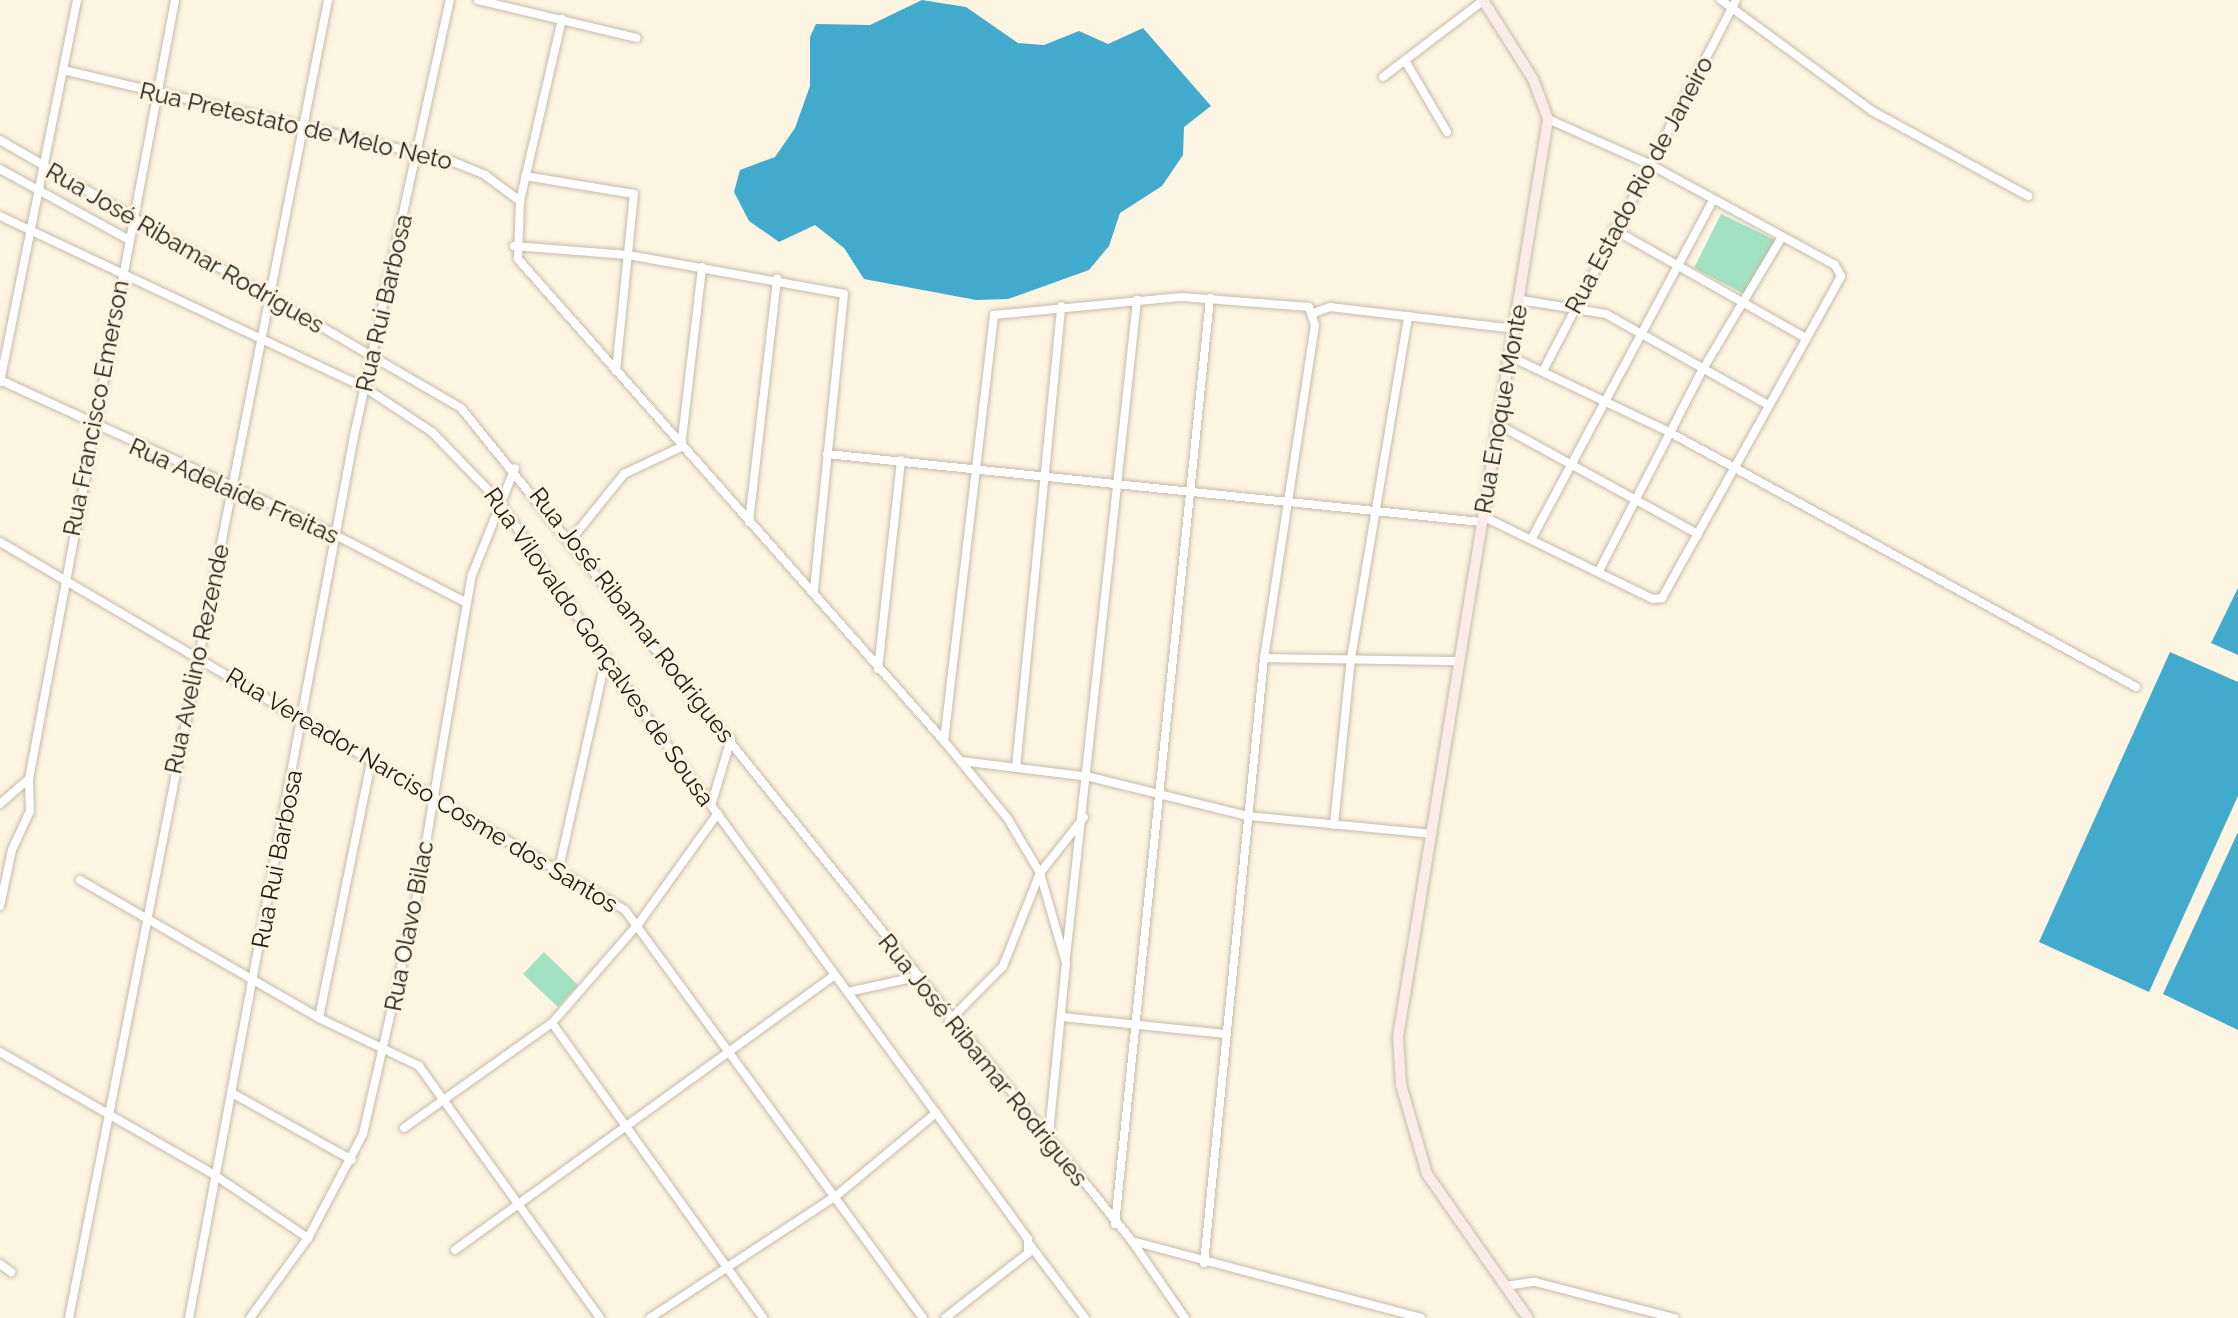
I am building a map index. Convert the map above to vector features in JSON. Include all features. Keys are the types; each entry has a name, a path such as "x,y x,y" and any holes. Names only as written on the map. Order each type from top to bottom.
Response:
{"main road":[{"name":"Rua Enoque Monte","path":"1484,0 1533,79 1548,118 1521,300 1509,356 1401,1012 1401,1085 1414,1141 1437,1193 1528,1318"}],"street":[{"path":"0,381 77,0"},
{"name":"Rua Francisco Emerson","path":"0,906 12,850 30,811 29,779 64,577 175,0"},
{"name":"Rua Avelino Rezende","path":"69,1318 145,914 233,488 267,294 304,127 328,0"},
{"name":"Rua Rui Barbosa","path":"189,1318 213,1174 232,1093 364,387 374,355 450,0"},
{"path":"478,0 636,38"},
{"path":"1383,77 1407,64 1484,0"},
{"path":"1721,0 1730,10 1872,111 2028,196"},
{"name":"Rua Estado Rio de Janeiro","path":"1543,371 1613,229 1736,0"},
{"path":"562,19 525,176 514,246 544,295 616,371 748,522 814,590 878,669 961,761 1040,873 1066,963"},
{"path":"1407,64 1447,132"},
{"name":"Rua Pretestato de Melo Neto","path":"63,70 156,95 468,167 520,201"},
{"path":"827,454 1191,487 1482,519 1533,536 1658,600 1736,470 1768,405 1841,273 1782,237 1649,164 1548,118"},
{"name":"Rua José Ribamar Rodrigues","path":"0,140 133,220 450,398 515,468 570,541 731,739 949,1021 1115,1224 1132,1241 1185,1318"},
{"path":"0,169 129,240"},
{"path":"525,176 632,191 616,371"},
{"path":"1533,536 1568,465 1713,200"},
{"name":"Rua Vilovaldo Gonçalves de Sousa","path":"0,216 260,335 364,387 432,432 498,500 606,658 936,1113 1014,1214 1030,1245 1085,1318"},
{"path":"1613,229 1806,338"},
{"path":"1600,569 1703,369 1782,237"},
{"path":"514,246 628,255 776,279 834,289 846,300 814,590"},
{"path":"681,447 702,267"},
{"path":"748,522 776,279"},
{"path":"1115,1224 1210,298"},
{"path":"944,741 990,321 1005,310 1137,300 1210,298 1304,305 1314,313"},
{"path":"1048,1143 1066,963 1090,777 1137,300"},
{"path":"1521,300 1575,306 1640,334 1768,405"},
{"path":"1016,768 1047,473 1060,306"},
{"path":"1314,313 1330,307 1515,330"},
{"path":"1203,1263 1264,658 1314,313"},
{"path":"1334,825 1351,658 1379,509 1408,316"},
{"path":"1509,356 1669,432 2136,687"},
{"name":"Rua Adelaíde Freitas","path":"0,381 92,427 335,535 467,603"},
{"path":"1499,425 1698,534"},
{"path":"570,541 624,474 681,447"},
{"path":"878,669 901,460"},
{"name":"Rua Olavo Bilac","path":"250,1318 308,1238 352,1160 385,1052 467,603 498,500 515,468"},
{"name":"Rua Vereador Narciso Cosme dos Santos","path":"0,542 198,655 371,763 559,868 639,923 923,1318"},
{"path":"559,868 606,658"},
{"path":"1264,658 1460,661"},
{"path":"712,802 731,739"},
{"path":"961,761 1090,777 1159,791 1248,816 1431,834"},
{"path":"319,1018 371,763"},
{"path":"0,804 29,779"},
{"path":"404,1128 552,1023 639,923 718,813"},
{"path":"949,1021 1003,966 1040,873 1085,816"},
{"path":"80,880 145,914 253,981 319,1018 419,1066 600,1318"},
{"path":"455,1250 520,1208 835,975"},
{"path":"848,992 916,978"},
{"path":"1061,1017 1226,1034"},
{"path":"552,1023 625,1130 763,1318"},
{"path":"0,1052 213,1174 308,1238"},
{"path":"232,1093 352,1160"},
{"path":"650,1318 836,1196 936,1113"},
{"path":"1132,1241 1203,1263 1421,1318"},
{"path":"945,1318 1019,1260 1030,1245"},
{"path":"0,1265 11,1272"},
{"path":"1505,1286 1530,1281 1674,1318"},
{"path":"1366,1318 1368,1306"}],"green space":[{"path":"1721,214 1775,240 1746,295 1694,268"},
{"path":"544,952 578,985 558,1007 523,974"}],"water":[{"path":"922,0 966,7 1018,43 1044,45 1079,31 1108,44 1143,28 1211,106 1184,127 1183,155 1162,186 1120,213 1109,246 1089,270 1008,299 976,300 864,279 844,248 815,225 779,242 749,221 734,192 740,170 775,157 795,128 810,86 810,37 816,24 870,25"},
{"path":"2238,588 2238,655 2211,643"},
{"path":"2170,652 2238,682 2238,796 2149,992 2039,942"},
{"path":"2238,832 2238,1030 2163,994"}]}
